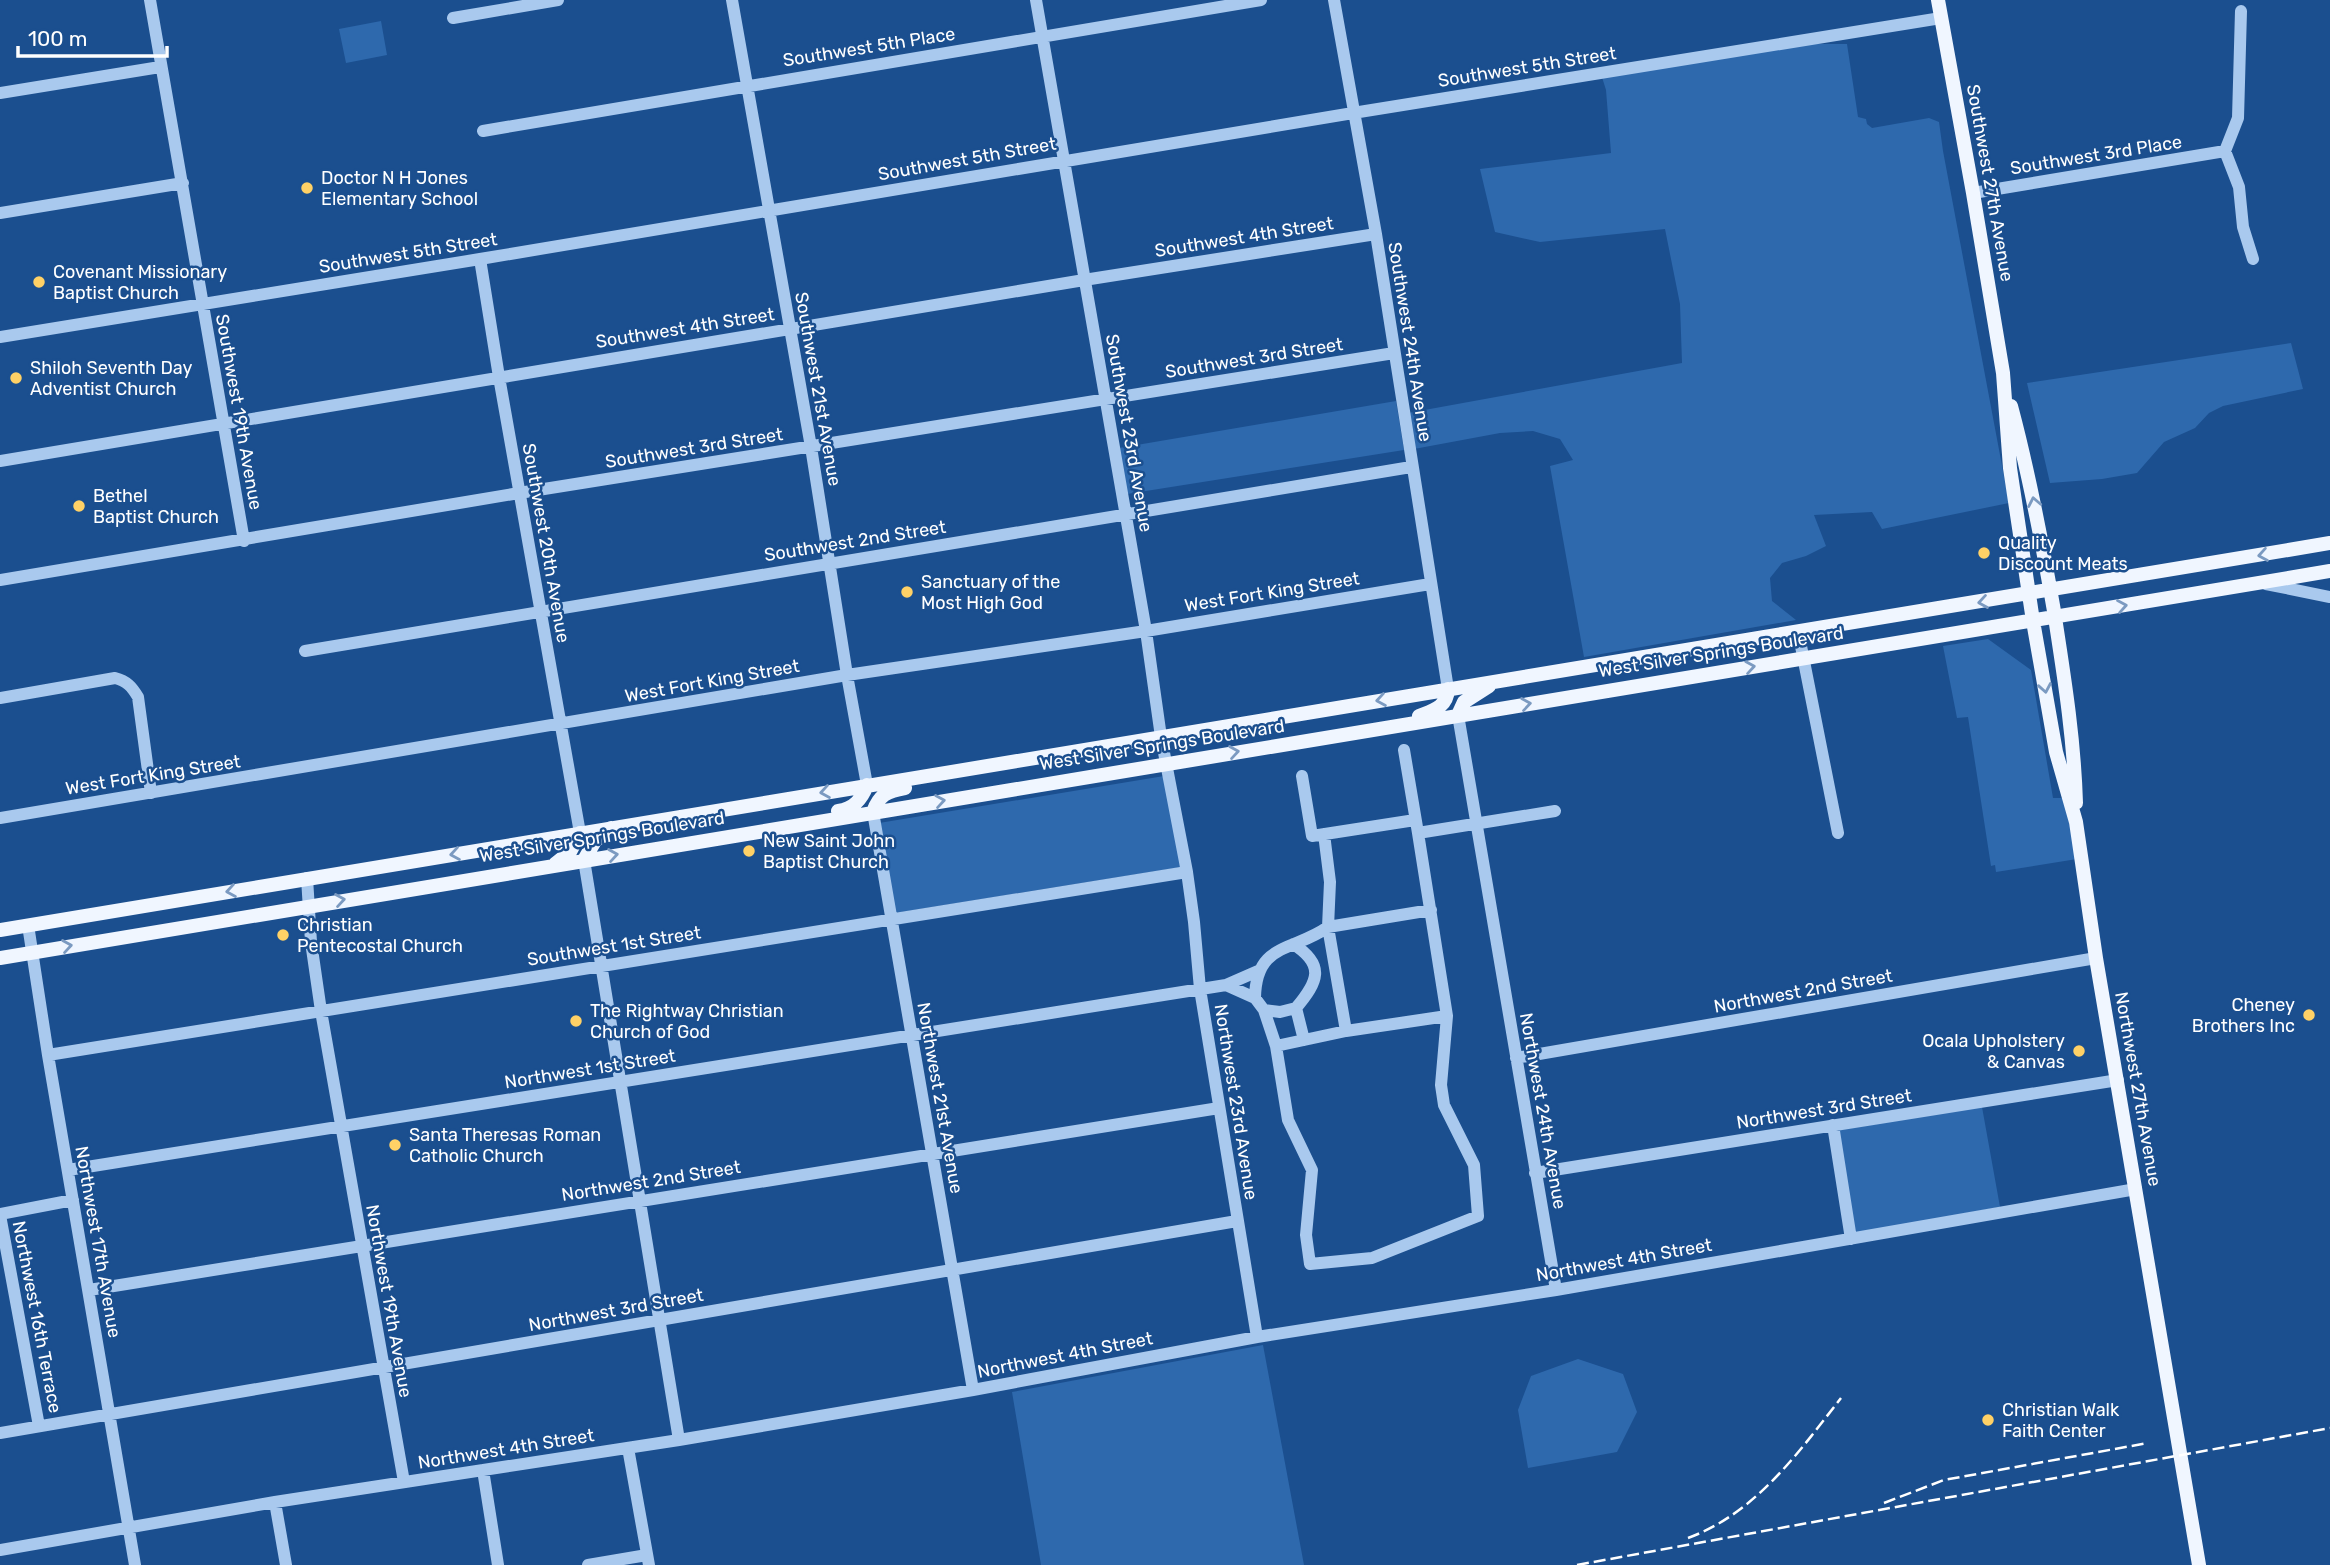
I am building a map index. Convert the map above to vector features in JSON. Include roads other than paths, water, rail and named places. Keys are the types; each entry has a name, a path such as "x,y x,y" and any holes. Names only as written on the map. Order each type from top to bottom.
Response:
{"main road":[{"name":"Southwest 27th Avenue","path":"1938,0 2003,373 2027,466 2055,617 2074,746 2076,822"},
{"name":"Southwest 27th Avenue","path":"2003,373 2010,468 2033,621"},
{"name":"West Silver Springs Boulevard","path":"0,930 2330,543"},
{"name":"West Silver Springs Boulevard","path":"0,958 2330,571"},
{"name":"Northwest 27th Avenue","path":"2033,621 2056,752 2076,822 2096,958 2199,1565"},
{"path":"1458,715 1464,702 1494,682"},
{"path":"1405,724 1445,704 1448,689"},
{"path":"873,812 877,799 892,790 982,775 992,764"},
{"path":"776,828 780,820 845,810 856,804 867,785"},
{"path":"584,860 595,841 612,828"},
{"path":"554,865 570,852 580,833"}],"street":[{"name":"Southwest 19th Avenue","path":"150,0 244,541"},
{"path":"453,18 558,0"},
{"name":"Southwest 21st Avenue","path":"732,0 867,785"},
{"name":"Southwest 23rd Avenue","path":"1036,0 1186,872"},
{"name":"Southwest 5th Place","path":"483,131 1262,0"},
{"name":"Southwest 24th Avenue","path":"1334,0 1376,234 1448,689"},
{"path":"2241,11 2238,118 2225,151 2239,187 2244,227 2253,259"},
{"name":"Southwest 5th Street","path":"0,337 1063,160 1941,18"},
{"path":"0,93 160,67"},
{"name":"Southwest 3rd Place","path":"1973,192 2225,151"},
{"path":"0,213 183,183"},
{"name":"Southwest 4th Street","path":"0,461 1084,280 1376,234"},
{"name":"Southwest 20th Avenue","path":"480,259 580,833"},
{"name":"Southwest 3rd Street","path":"0,580 519,493 1394,353"},
{"name":"Southwest 2nd Street","path":"305,651 1411,467"},
{"path":"2259,583 2330,597"},
{"name":"West Fort King Street","path":"0,818 847,675 1146,631 1430,584"},
{"path":"1798,631 1838,833"},
{"path":"0,698 115,678 124,680 132,686 138,697 151,793"},
{"path":"1458,715 1477,824"},
{"path":"1226,985 1255,998 1264,1010 1276,1046 1288,1120 1312,1170 1306,1235 1310,1264 1372,1258 1478,1216 1474,1165 1444,1105 1441,1086 1447,1017 1404,750"},
{"path":"1302,776 1312,836 1477,824 1555,811"},
{"name":"Northwest 21st Avenue","path":"873,812 972,1390"},
{"name":"Northwest 24th Avenue","path":"1477,824 1556,1290"},
{"path":"1324,834 1330,882 1328,927 1346,1031"},
{"path":"584,860 679,1440"},
{"name":"Southwest 1st Street","path":"48,1055 1186,872"},
{"name":"Northwest 23rd Avenue","path":"1186,872 1200,989 1257,1337"},
{"path":"307,878 311,942 341,1126"},
{"path":"1255,998 1255,983 1263,962 1293,944 1328,927 1431,910"},
{"name":"Northwest 17th Avenue","path":"28,925 135,1565"},
{"path":"1264,1010 1280,1012 1296,1008 1315,982 1316,970 1312,959 1293,944"},
{"name":"Northwest 2nd Street","path":"1516,1058 2096,958"},
{"name":"Northwest 1st Street","path":"68,1170 1226,985 1258,971"},
{"path":"1296,1008 1304,1040"},
{"path":"1276,1046 1346,1031 1447,1017"},
{"name":"Northwest 3rd Street","path":"1535,1173 2118,1080"},
{"name":"Northwest 2nd Street","path":"89,1290 1219,1108"},
{"path":"1833,1125 1851,1239"},
{"name":"Northwest 19th Avenue","path":"341,1126 404,1482"},
{"name":"Northwest 4th Street","path":"0,1550 275,1502 679,1440 972,1390 1257,1337 1556,1290 2136,1189"},
{"path":"0,1214 73,1200"},
{"name":"Northwest 16th Terrace","path":"0,1214 40,1426"},
{"name":"Northwest 3rd Street","path":"0,1433 1237,1221"},
{"path":"588,1565 648,1560 628,1448"},
{"path":"483,1470 498,1565"},
{"path":"275,1502 286,1565"}],"railway":[{"path":"1688,1538 1735,1513 1755,1497 1792,1460 1841,1398"},
{"path":"1577,1565 2330,1428"},
{"path":"1884,1503 1944,1480 2148,1443"}],"place":[{"name":"Doctor N H Jones Elementary School","path":"307,188"},
{"name":"Covenant Missionary Baptist Church","path":"39,282"},
{"name":"Shiloh Seventh Day Adventist Church","path":"16,378"},
{"name":"Bethel Baptist Church","path":"79,506"},
{"name":"Quality Discount Meats","path":"1984,553"},
{"name":"Sanctuary of the Most High God","path":"907,592"},
{"name":"New Saint John Baptist Church","path":"749,851"},
{"name":"Christian Pentecostal Church","path":"283,935"},
{"name":"Cheney Brothers Inc","path":"2309,1015"},
{"name":"The Rightway Christian Church of God","path":"576,1021"},
{"name":"Ocala Upholstery & Canvas","path":"2079,1051"},
{"name":"Santa Theresas Roman Catholic Church","path":"395,1145"},
{"name":"Christian Walk Faith Center","path":"1988,1420"}]}
